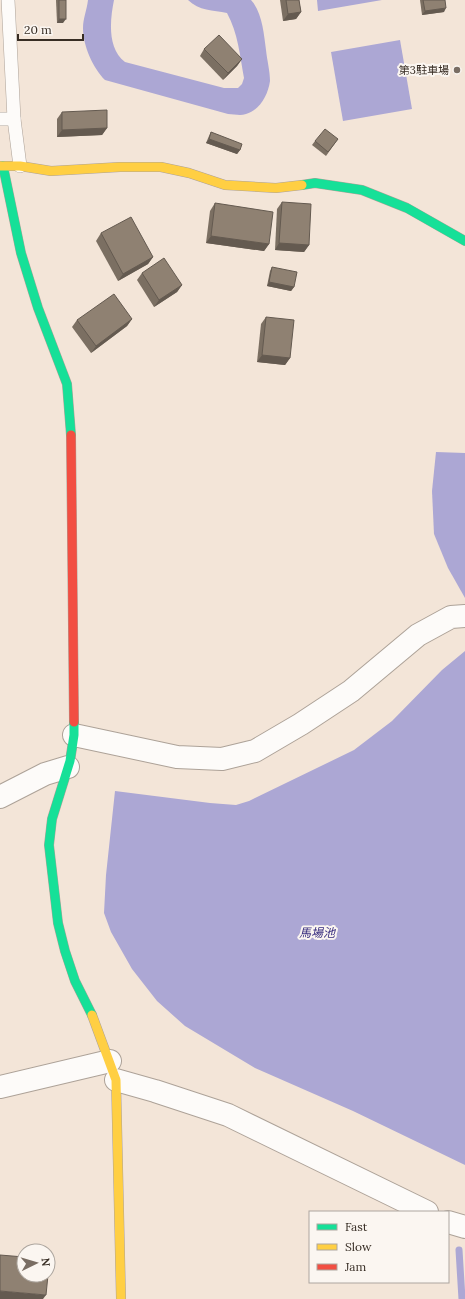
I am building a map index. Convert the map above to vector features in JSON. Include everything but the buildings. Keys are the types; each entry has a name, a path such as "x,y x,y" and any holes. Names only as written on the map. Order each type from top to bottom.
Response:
{"street":[{"path":"121,1299 113,1070 93,1016 76,981 65,951 58,923 49,845 52,819 73,748 74,735 71,432 67,384 38,308 21,253 2,166 20,166 52,172 120,167 161,167 189,173 225,185 276,188 315,183 362,190 407,208 465,241"},
{"path":"74,735 177,757 222,760 255,751 302,724 352,691 418,635 451,617 465,616"},
{"path":"0,797 45,774 68,767"},
{"path":"0,1086 113,1070 156,1091 228,1116 425,1211"},
{"path":"449,1222 465,1227"}],"lane":[{"path":"8,0 14,119 20,166"},
{"path":"0,119 14,119"}],"water":[{"path":"88,0 114,0 111,33 115,49 125,62 224,88 238,88 242,84 244,78 234,28 227,13 201,8 192,4 188,0 251,0 258,11 262,24 270,73 270,81 265,97 251,112 242,115 228,114 105,80 93,63 83,35 83,25"},
{"path":"317,0 382,0 318,11"},
{"path":"400,40 412,109 343,121 331,52"},
{"path":"436,452 465,453 465,598 448,568 434,534 432,491"},
{"name":"馬場池","path":"465,651 465,1165 353,1111 255,1068 185,1026 157,1001 132,969 111,932 104,913 106,875 115,791 236,805 249,801 354,750 392,721 442,670"}],"waterway":[{"path":"459,1250 462,1299"}],"traffic: fast":[{"path":"3,166 21,253 38,308 67,384 71,435"},
{"path":"302,185 315,183 362,190 407,208 465,241"},
{"path":"74,722 74,735 70,761 52,819 49,845 58,923 65,951 75,981 92,1015"}],"traffic: slow":[{"path":"0,166 20,166 51,171 120,167 161,167 189,173 225,185 276,188 302,185"},
{"path":"92,1015 116,1080 121,1299"}],"traffic: jam":[{"path":"71,435 74,722"}],"place":[{"name":"第3駐車場","path":"457,70"}]}
